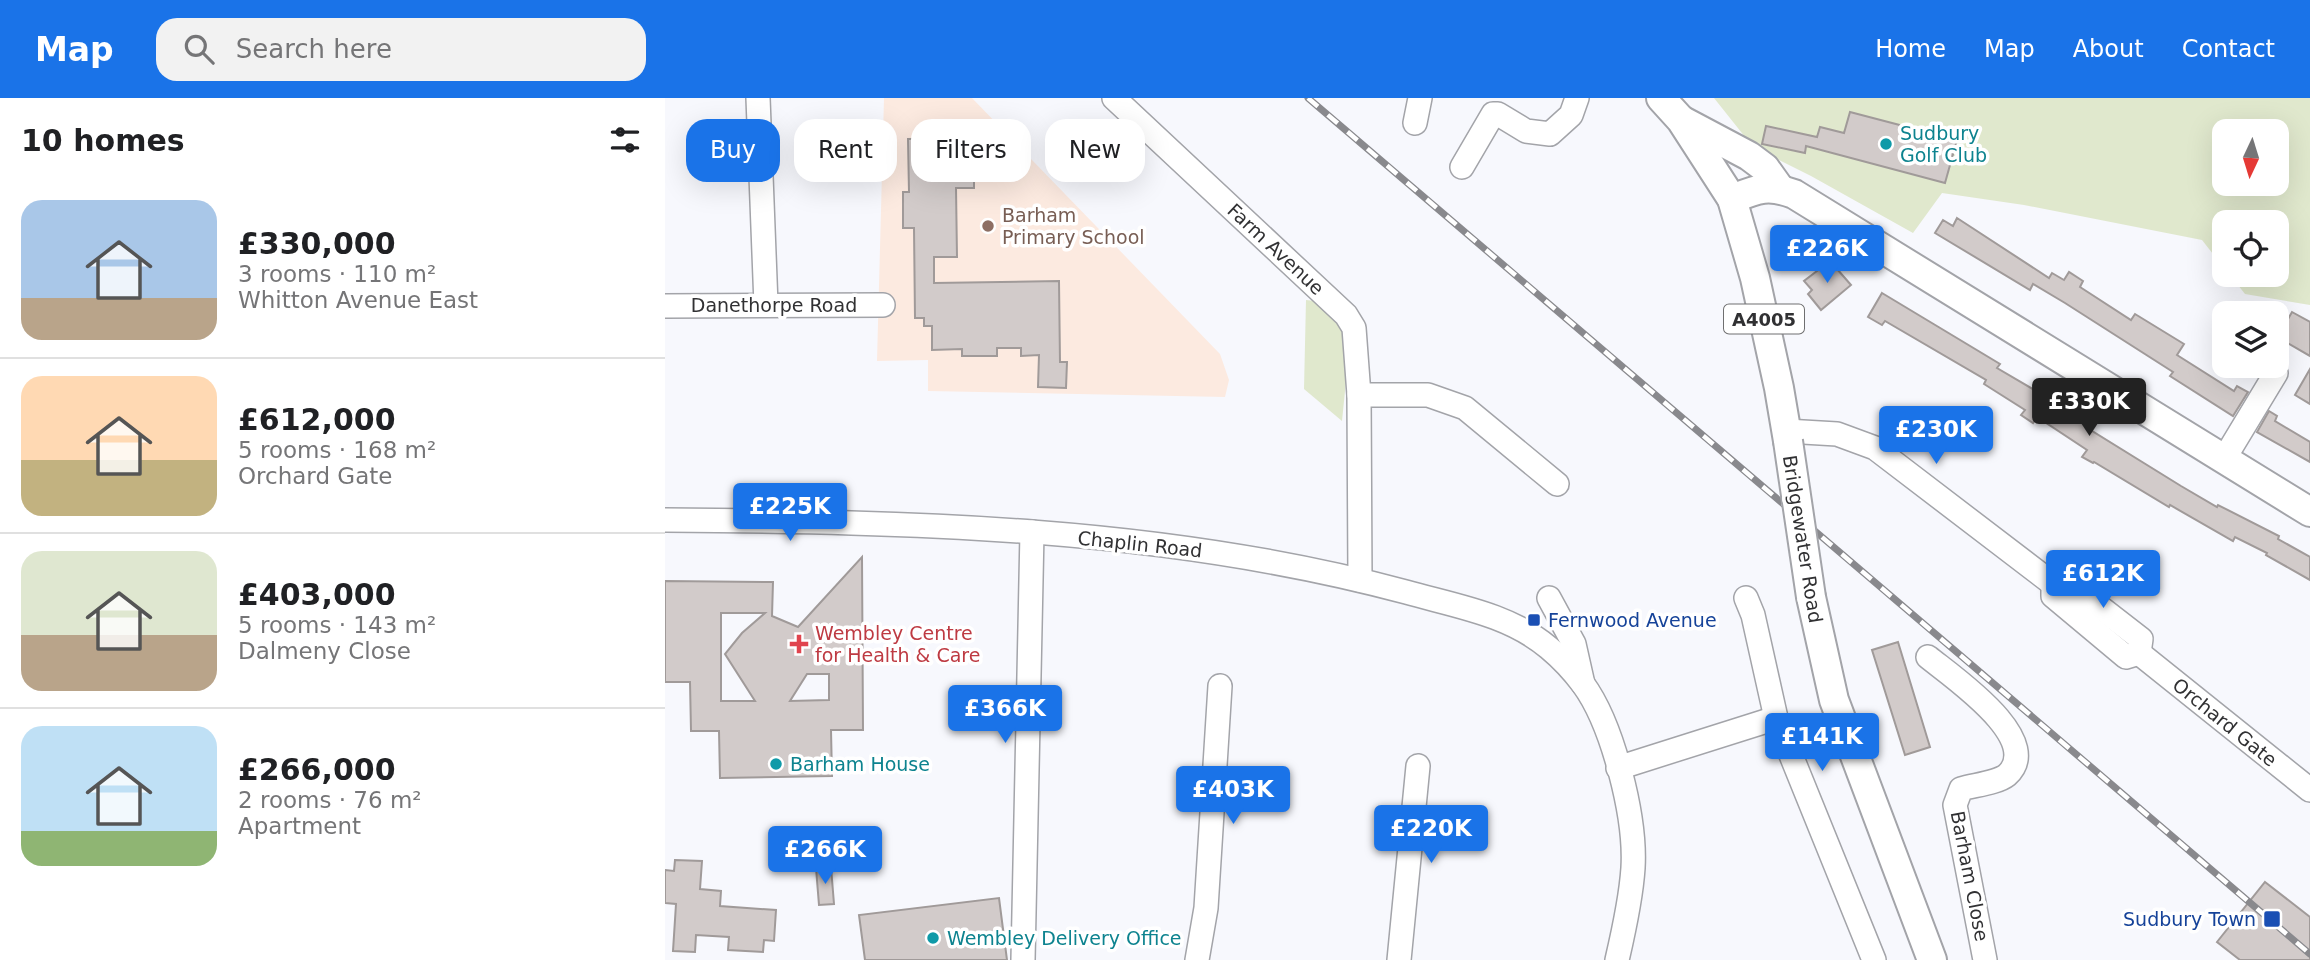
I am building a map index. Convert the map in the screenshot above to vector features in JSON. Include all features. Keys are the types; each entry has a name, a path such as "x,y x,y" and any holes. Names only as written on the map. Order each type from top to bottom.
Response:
{"main road":[{"name":"Bridgewater Road","path":"1661,98 1681,120 1732,199 1755,278 1779,388 1811,597 1834,700 1932,960"},
{"name":"Bridgewater Road","path":"1681,120 1749,156 1765,168 1780,189"},
{"path":"1732,199 1760,188 1780,189 1794,194 2310,512"}],"street":[{"path":"758,98 766,305"},
{"name":"Farm Avenue","path":"1114,98 1346,315 1354,328 1359,396 1360,580"},
{"path":"1415,123 1420,98"},
{"path":"1462,167 1493,114 1499,114 1526,131 1550,134 1571,115 1577,98"},
{"name":"Danethorpe Road","path":"665,306 883,305"},
{"path":"2224,460 2273,378"},
{"path":"1359,396 1428,395 1465,408 1557,484"},
{"name":"Orchard Gate","path":"1787,436 1837,434 1875,448 2053,584 2065,580 2141,639 2139,653 2310,790"},
{"name":"Chaplin Road","path":"665,520 915,524 1033,532 1187,548 1360,580 1494,616 1515,625 1549,648 1583,684 1601,715 1618,768 1629,812 1633,866 1618,960"},
{"path":"1023,960 1033,532"},
{"path":"1746,597 1753,615 1776,718 1873,960"},
{"name":"Chaplin Road","path":"1549,598 1574,644 1583,684"},
{"name":"Barham Close","path":"1929,657 2001,718 2008,729 2015,753 2011,771 2005,777 1961,789 1955,805 1985,960"},
{"path":"1197,960 1206,908 1220,687"},
{"path":"1618,768 1776,718"},
{"path":"1399,960 1418,766"}],"shaded area":[{"name":"Barham Primary School","path":"884,98 972,98 992,119 911,119 911,182 1031,182 1031,159 1045,173 1045,182 1053,182 1220,354 1229,380 1225,397 928,391 928,360 877,361 882,182 897,182 897,119 883,119"}],"green space":[{"path":"1714,98 2310,98 2310,305 2245,294 2239,287 2289,287 2289,210 2212,210 2212,253 2202,240 2024,205 1942,193 1913,233 1753,147"},
{"path":"1306,300 1315,301 1345,329 1347,371 1342,421 1304,389"}],"building":[{"name":"Sudbury Golf Club","path":"1850,112 1957,140 1945,183 1806,146 1805,153 1762,144 1766,126 1817,137 1820,127 1844,133"},
{"path":"908,139 911,139 911,182 974,182 974,188 956,188 957,257 934,257 934,283 1059,281 1060,362 1067,362 1066,388 1038,387 1039,355 1021,356 1021,348 997,348 997,356 962,356 962,349 932,350 932,326 924,326 924,318 915,318 914,228 903,228 903,192 909,192"},
{"path":"1957,218 2049,278 2052,273 2064,280 2069,272 2083,281 2080,287 2131,320 2135,314 2184,344 2177,355 2234,391 2237,386 2248,392 2233,416 2170,376 2173,372 2065,303 2033,284 2030,290 1935,233 1943,220 1953,226"},
{"path":"1830,261 1851,285 1821,310 1808,294 1812,290 1804,281"},
{"path":"1882,293 2000,364 1997,368 2060,405 2091,427 2089,429 2181,486 2217,507 2218,505 2279,536 2278,539 2310,557 2310,580 2266,555 2267,553 2235,537 2233,541 2082,457 2087,450 2037,417 2033,423 2021,415 2025,410 1984,384 1986,380 1885,321 1882,325 1868,317"},
{"path":"2292,312 2310,322 2310,356 2289,344 2289,317"},
{"path":"2310,369 2310,404 2295,395"},
{"path":"2269,411 2277,416 2275,421 2310,442 2310,462 2257,432"},
{"name":"Wembley Centre for Health & Care","path":"862,557 863,730 831,730 832,776 720,778 719,731 691,731 690,682 665,682 665,581 773,582 772,616 798,627","holes":["721,613 765,613 742,633 725,654 755,701 721,701","807,674 829,674 829,700 790,701"]},
{"path":"1898,642 1930,747 1905,755 1872,650"},
{"path":"675,860 702,861 700,889 721,891 720,906 776,910 774,941 764,940 763,952 728,950 729,937 696,935 695,952 673,951 676,904 665,903 665,870 674,871"},
{"path":"831,867 834,904 819,905 816,868"},
{"name":"Sudbury Town","path":"2265,882 2310,917 2310,960 2240,960 2217,942"},
{"name":"Wembley Delivery Office","path":"999,898 1007,960 865,960 859,915"}],"railway":[{"path":"1308,98 2310,954"}],"place":[{"name":"Sudbury Golf Club","path":"1886,144"},
{"name":"Barham Primary School","path":"988,226"},
{"name":"Fernwood Avenue","path":"1534,620"},
{"name":"Wembley Centre for Health & Care","path":"799,644"},
{"name":"Barham House","path":"776,764"},
{"name":"Sudbury Town","path":"2272,919"},
{"name":"Wembley Delivery Office","path":"933,938"}]}
